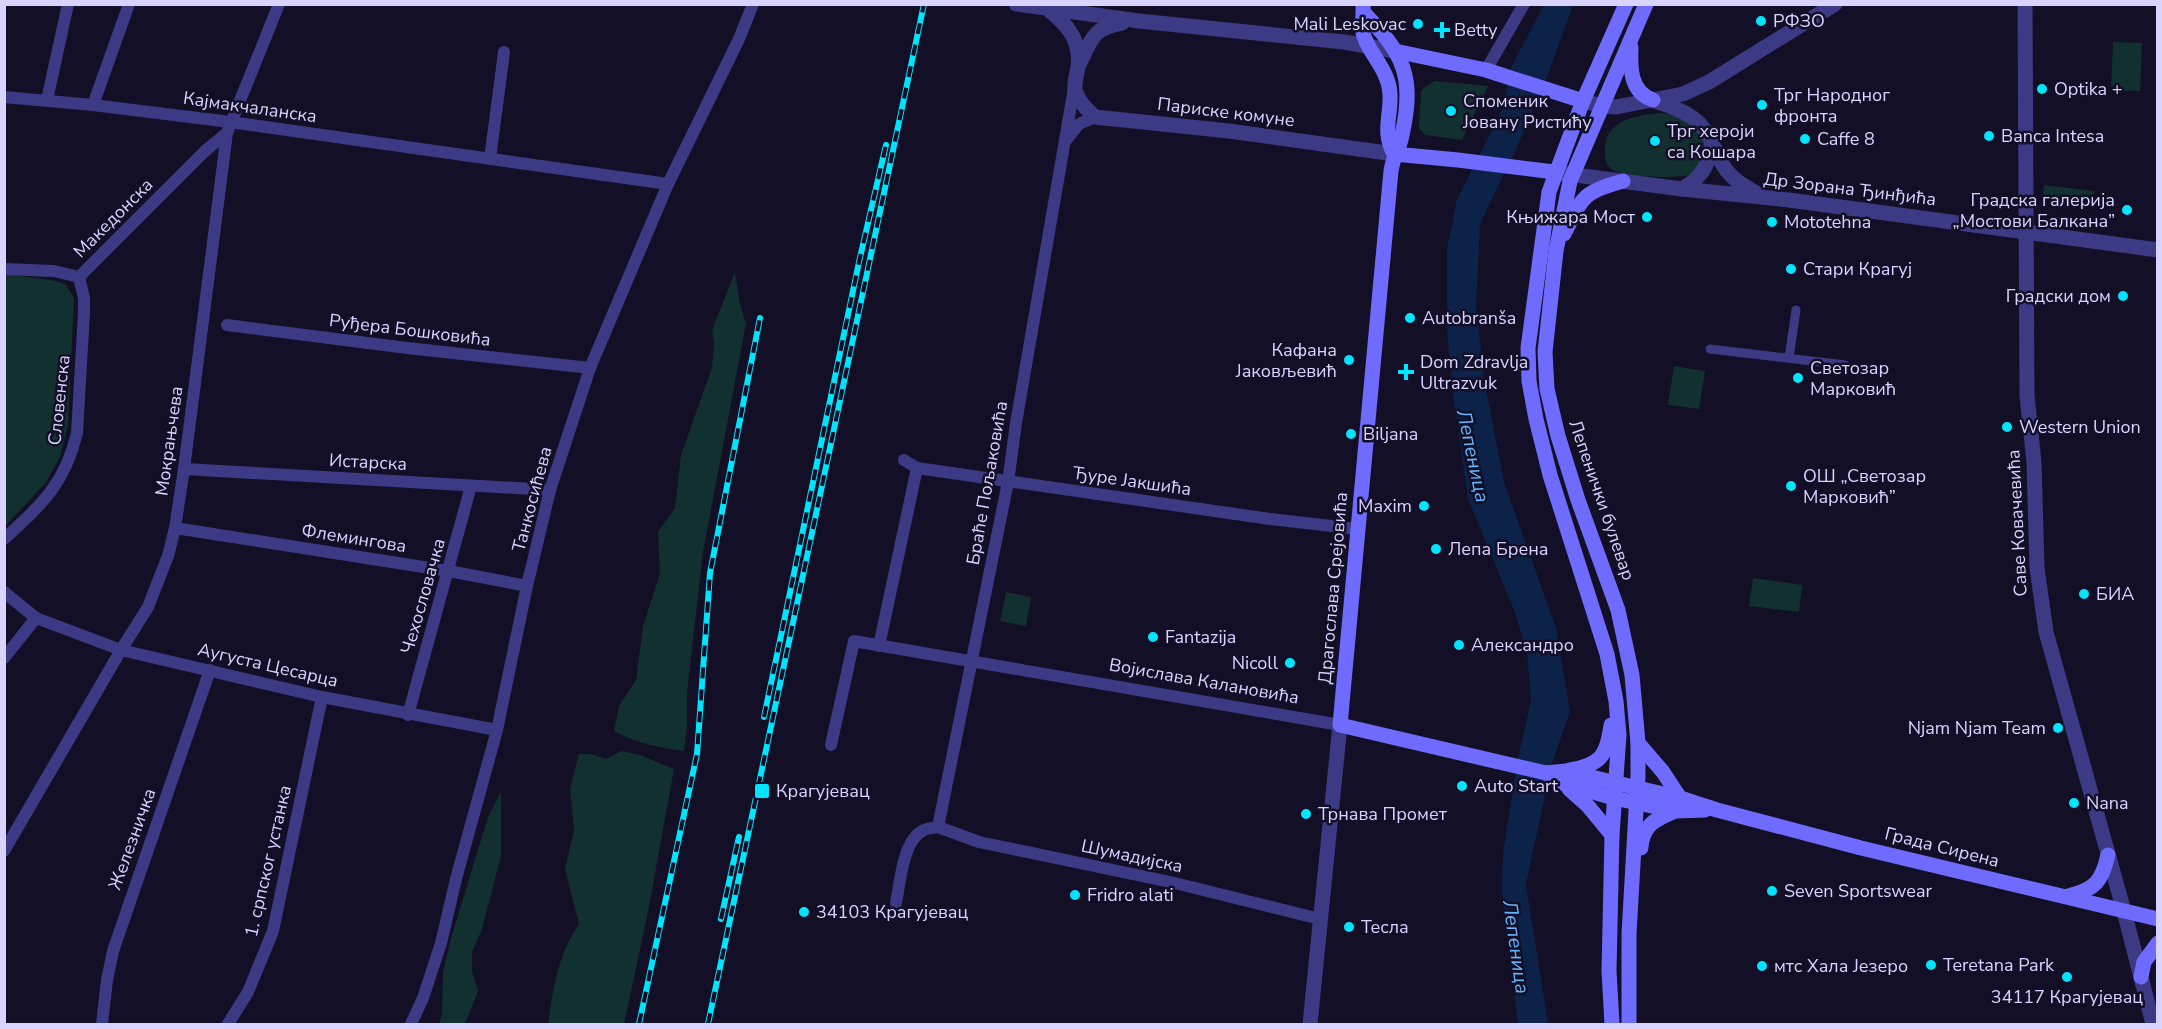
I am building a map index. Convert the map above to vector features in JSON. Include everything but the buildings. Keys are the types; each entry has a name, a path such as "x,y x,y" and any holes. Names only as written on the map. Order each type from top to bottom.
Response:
{"main road":[{"name":"Лепенички булевар","path":"1612,1024 1609,971 1612,835 1619,735 1616,701 1604,644 1550,475 1529,381 1530,325 1538,282 1549,192 1554,172 1626,4"},
{"name":"Лепенички булевар","path":"1629,1024 1631,882 1638,743 1632,675 1618,610 1569,474 1545,374 1546,342 1563,208 1573,175 1646,4"},
{"name":"Драгослава Срејовића","path":"1363,8 1364,38 1384,71 1390,95 1387,138 1394,154"},
{"name":"Драгослава Срејовића","path":"1340,725 1394,154 1402,136 1407,97 1406,73 1395,51 1363,8"},
{"path":"1631,40 1630,63 1634,83 1640,92 1653,100"},
{"path":"1395,51 1490,72 1583,101"},
{"path":"1390,95 1396,83 1406,73 1435,58"},
{"path":"1394,154 1554,172"},
{"path":"1556,251 1575,211 1584,198 1599,188 1623,182"},
{"path":"1612,835 1564,777 1595,763 1604,753 1610,736 1616,701"},
{"name":"Војислава Калановића","path":"1340,725 1546,772 1614,791"},
{"path":"1631,882 1638,864 1641,838 1645,830 1678,804 1663,772 1638,743"},
{"name":"Града Сирена","path":"1614,791 1717,810 2157,919"},
{"path":"2063,897 2089,889 2099,881 2108,855"},
{"path":"2141,977 2144,962 2157,943"}],"street":[{"path":"47,100 68,4"},
{"path":"93,105 129,4"},
{"name":"Мокрањчева","path":"4,851 148,607 168,556 175,528 184,469 229,128 279,4"},
{"name":"Танкосићева","path":"411,1024 423,998 441,943 497,730 550,490 590,368 668,184 739,39 753,4"},
{"path":"1016,4 1138,21 1369,46 1395,51"},
{"path":"1490,72 1524,4"},
{"path":"1583,101 1602,106 1623,106 1683,94 1709,82 1835,4"},
{"name":"Саве Ковачевића","path":"2025,4 2027,396 2034,462 2040,600 2046,632 2153,1024"},
{"path":"1043,9 1070,29 1077,45 1078,65 1074,88 1082,103 1095,117 1074,129 1065,143"},
{"path":"1078,65 1093,37 1102,27 1138,21"},
{"path":"490,159 504,52"},
{"name":"Браће Пољаковића","path":"938,827 1008,482 1016,423 1074,88"},
{"name":"Кајмакчаланска","path":"4,97 93,105 229,128 490,159 668,184"},
{"path":"1653,100 1694,119 1713,140 1722,164 1730,175 1763,197"},
{"name":"Париске комуне","path":"1095,117 1229,131 1394,154"},
{"name":"Македонска","path":"4,269 54,271 79,277 229,128"},
{"path":"1682,189 1703,172 1709,161 1713,140"},
{"name":"Др Зорана Ђинђића","path":"1554,172 1763,197 2157,250"},
{"name":"Словенска","path":"4,539 36,509 58,484 74,447 77,433 84,313 84,298 79,277"},
{"path":"1789,358 1796,309"},
{"name":"Руђера Бошковића","path":"227,325 590,368"},
{"path":"1710,349 1845,365"},
{"name":"Ђуре Јакшића","path":"904,460 917,468 1008,482 1270,519 1358,529"},
{"path":"879,646 917,468"},
{"name":"Истарска","path":"184,469 550,490"},
{"name":"Чехословачка","path":"408,714 471,486"},
{"name":"Флемингова","path":"175,528 449,571 527,586"},
{"path":"4,592 36,618 4,658"},
{"name":"Аугуста Цесарца","path":"36,618 121,650 322,697 497,730"},
{"name":"Војислава Калановића","path":"831,745 854,641 1340,725"},
{"name":"Железничка","path":"102,1024 113,951 210,670"},
{"name":"1. српског устанка","path":"228,1024 248,992 273,931 322,697"},
{"name":"Драгослава Срејовића","path":"1310,1024 1340,725"},
{"path":"896,903 908,848 914,837 923,830 938,827"},
{"name":"Шумадијска","path":"938,827 979,842 1175,883 1320,919"}],"green space":[{"path":"2113,42 2142,43 2140,91 2111,90"},
{"path":"1435,81 1488,86 1462,140 1425,135 1419,128 1421,91"},
{"name":"Трг хероји са Кошара","path":"1662,113 1684,119 1698,132 1706,146 1694,174 1652,177 1627,174 1611,169 1606,159 1606,142 1615,126 1642,115"},
{"path":"2044,185 2094,191 2093,205 2048,201 2043,195"},
{"path":"735,272 746,324 703,552 687,693 687,728 684,751 648,744 614,731 619,706 636,680 643,626 660,573 658,532 675,508 681,455 712,368 714,342 712,330"},
{"path":"5,274 57,281 66,285 74,298 68,425 60,457 45,484 5,526"},
{"path":"1674,366 1705,371 1699,409 1668,405"},
{"path":"1753,578 1802,585 1799,612 1749,606"},
{"path":"1006,592 1031,597 1026,626 1000,621"},
{"path":"621,751 640,755 674,769 649,907 624,1024 548,1024 554,985 561,960 579,924 565,869 574,830 570,789 579,754 591,754 606,759"},
{"path":"501,792 501,856 482,929 472,952 472,971 478,991 465,1024 439,1024 442,1015 443,972 452,935 488,817"}],"water":[{"name":"Лепеница","path":"1544,5 1573,5 1549,72 1517,147 1480,224 1476,306 1484,379 1504,482 1556,628 1570,712 1552,763 1526,884 1548,1024 1518,1024 1502,889 1503,853 1519,754 1531,701 1527,652 1514,610 1468,499 1447,331 1447,249 1457,199 1502,110 1512,65"}],"railway":[{"path":"708,1024 924,4"},
{"path":"764,717 859,262 886,145"},
{"path":"639,1024 697,754 710,573 760,318"},
{"path":"721,919 739,837"}],"place":[{"name":"РФЗО","path":"1761,21"},
{"name":"Mali Leskovac","path":"1418,24"},
{"name":"Betty","path":"1442,30"},
{"name":"Optika +","path":"2042,89"},
{"name":"Трг Народног фронта","path":"1762,105"},
{"name":"Споменик Јовану Ристићу","path":"1451,111"},
{"name":"Banca Intesa","path":"1989,136"},
{"name":"Caffe 8","path":"1805,139"},
{"name":"Трг хероји са Кошара","path":"1655,141"},
{"name":"Градска галерија „Мостови Балкана”","path":"2127,210"},
{"name":"Књижара Мост","path":"1647,217"},
{"name":"Mototehna","path":"1772,222"},
{"name":"Стари Крагуј","path":"1791,269"},
{"name":"Градски дом","path":"2123,296"},
{"name":"Autobranša","path":"1410,318"},
{"name":"Кафана Јаковљевић","path":"1349,360"},
{"name":"Dom Zdravlja Ultrazvuk","path":"1406,372"},
{"name":"Светозар Марковић","path":"1798,378"},
{"name":"Western Union","path":"2007,427"},
{"name":"Biljana","path":"1351,434"},
{"name":"ОШ „Светозар Марковић”","path":"1791,486"},
{"name":"Maxim","path":"1424,506"},
{"name":"Лепа Брена","path":"1436,549"},
{"name":"БИА","path":"2084,594"},
{"name":"Fantazija","path":"1153,637"},
{"name":"Александро","path":"1459,645"},
{"name":"Nicoll","path":"1290,663"},
{"name":"Njam Njam Team","path":"2058,728"},
{"name":"Auto Start","path":"1462,786"},
{"name":"Крагујевац","path":"762,791"},
{"name":"Nana","path":"2074,803"},
{"name":"Трнава Промет","path":"1306,814"},
{"name":"Seven Sportswear","path":"1772,891"},
{"name":"Fridro alati","path":"1075,895"},
{"name":"34103 Крагујевац","path":"804,912"},
{"name":"Тесла","path":"1349,927"},
{"name":"Teretana Park","path":"1931,965"},
{"name":"мтс Хала Језеро","path":"1762,966"},
{"name":"34117 Крагујевац","path":"2067,977"}]}
